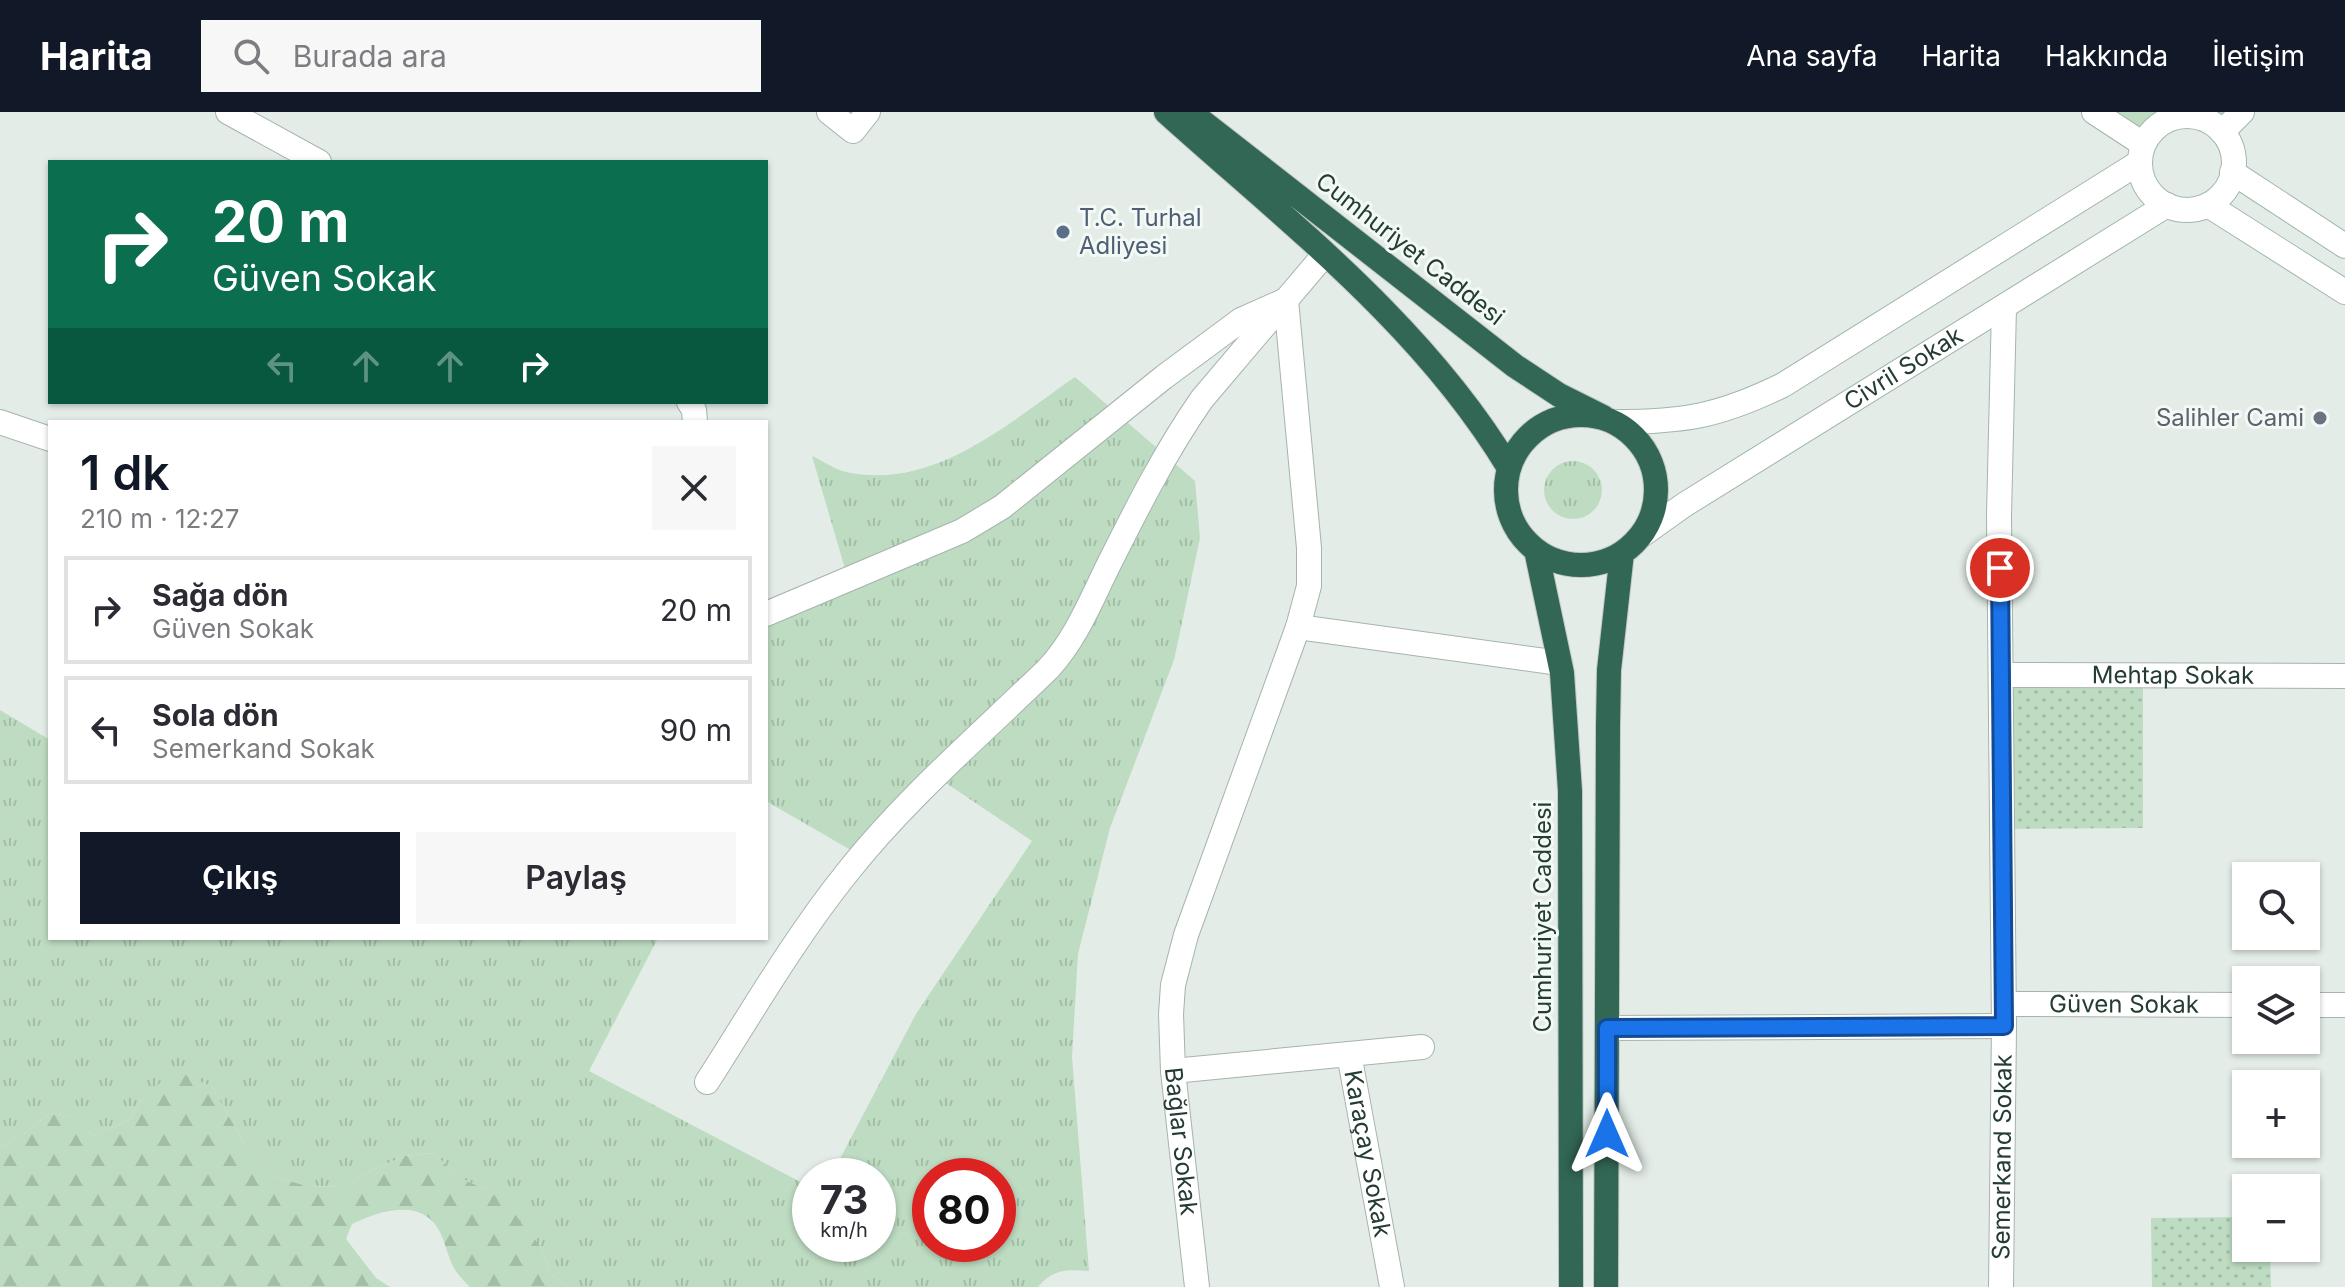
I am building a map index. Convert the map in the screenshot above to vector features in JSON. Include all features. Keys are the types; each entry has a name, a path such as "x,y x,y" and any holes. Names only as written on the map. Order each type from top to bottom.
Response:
{"highway":[{"path":"1166,112 1379,303 1466,402 1509,468"},
{"name":"Cumhuriyet Caddesi","path":"1190,112 1515,366 1559,395 1609,419 1636,438 1650,459 1654,472 1653,511 1642,535 1622,553 1598,563 1572,565 1547,557 1518,531 1506,494 1509,468"},
{"path":"1509,468 1513,455 1529,434 1551,420 1577,414 1609,419"},
{"name":"Cumhuriyet Caddesi","path":"1536,550 1560,663 1570,791 1571,1287"},
{"path":"1606,1287 1609,670 1622,553"}],"street":[{"path":"228,112 315,160"},
{"path":"829,112 853,131 868,112"},
{"path":"1609,419 1674,421 1705,415 1743,405 1783,385 2142,153 2161,123 2182,116 2204,119 2222,132 2232,151 2232,172 2224,191 2208,205 2188,210 2167,205 2150,193 2144,183 2142,153 2094,112"},
{"path":"2222,132 2242,112"},
{"path":"2232,172 2345,246"},
{"name":"Civril Sokak","path":"1642,535 1684,505 2167,205"},
{"path":"2208,205 2345,292"},
{"path":"707,1082 803,933 846,873 922,790 1066,649 1134,515 1187,420 1325,254"},
{"path":"768,613 975,523 1002,507 1164,377 1241,320 1286,300"},
{"name":"Bağlar Sokak","path":"1197,1287 1173,1071 1172,996 1186,935 1298,627 1310,573 1286,300"},
{"name":"Semerkand Sokak","path":"2001,1287 2004,1015 1999,515 2004,307"},
{"path":"0,422 48,438"},
{"path":"1298,627 1560,663"},
{"name":"Mehtap Sokak","path":"2001,675 2345,676"},
{"path":"2320,1005 2345,1005"},
{"name":"Güven Sokak","path":"1607,1028 2232,1006"},
{"path":"1349,1054 1422,1047"},
{"name":"Karaçay Sokak","path":"1173,1071 1349,1054 1392,1287"}],"green space":[{"path":"2094,112 2242,112 2214,125 2193,119 2174,120 2157,128 2143,144"},
{"path":"1075,377 1195,481 1200,538 1174,660 1110,828 1078,954 1072,1057 1089,1271 1060,1272 1038,1287 569,1287 552,1275 540,1246 487,1190 462,1179 433,1153 405,1156 368,1172 344,1187 306,1186 277,1177 247,1148 212,1087 143,1098 129,1120 93,1136 73,1117 50,1113 0,1148 0,710 48,739 48,940 657,940 589,1071 792,1178 792,1262 896,1262 896,1158 840,1158 916,1014 1032,841 937,777 861,856 768,802 768,613 848,579 812,456 846,472 878,475 909,472 968,449"},
{"path":"1573,461 1594,469 1602,490 1594,511 1573,519 1552,511 1544,490 1552,469"},
{"path":"2001,675 2143,675 2143,828 2003,829"},
{"path":"187,1075 212,1087 247,1148 277,1177 306,1186 344,1187 368,1172 405,1156 433,1153 462,1179 487,1190 507,1204 540,1246 552,1275 569,1287 470,1287 452,1265 436,1225 427,1216 404,1210 377,1214 352,1224 346,1239 376,1278 390,1287 0,1287 0,1148 50,1113 74,1117 93,1136 129,1120 143,1098 168,1076"},
{"path":"2232,1217 2232,1262 2270,1262 2271,1287 2152,1287 2151,1218"}],"place":[{"name":"T.C. Turhal Adliyesi","path":"1063,232"},
{"name":"Salihler Cami","path":"2320,418"}],"route":[{"path":"1607,1134 1607,1028 2004,1026 2000,568"}]}
